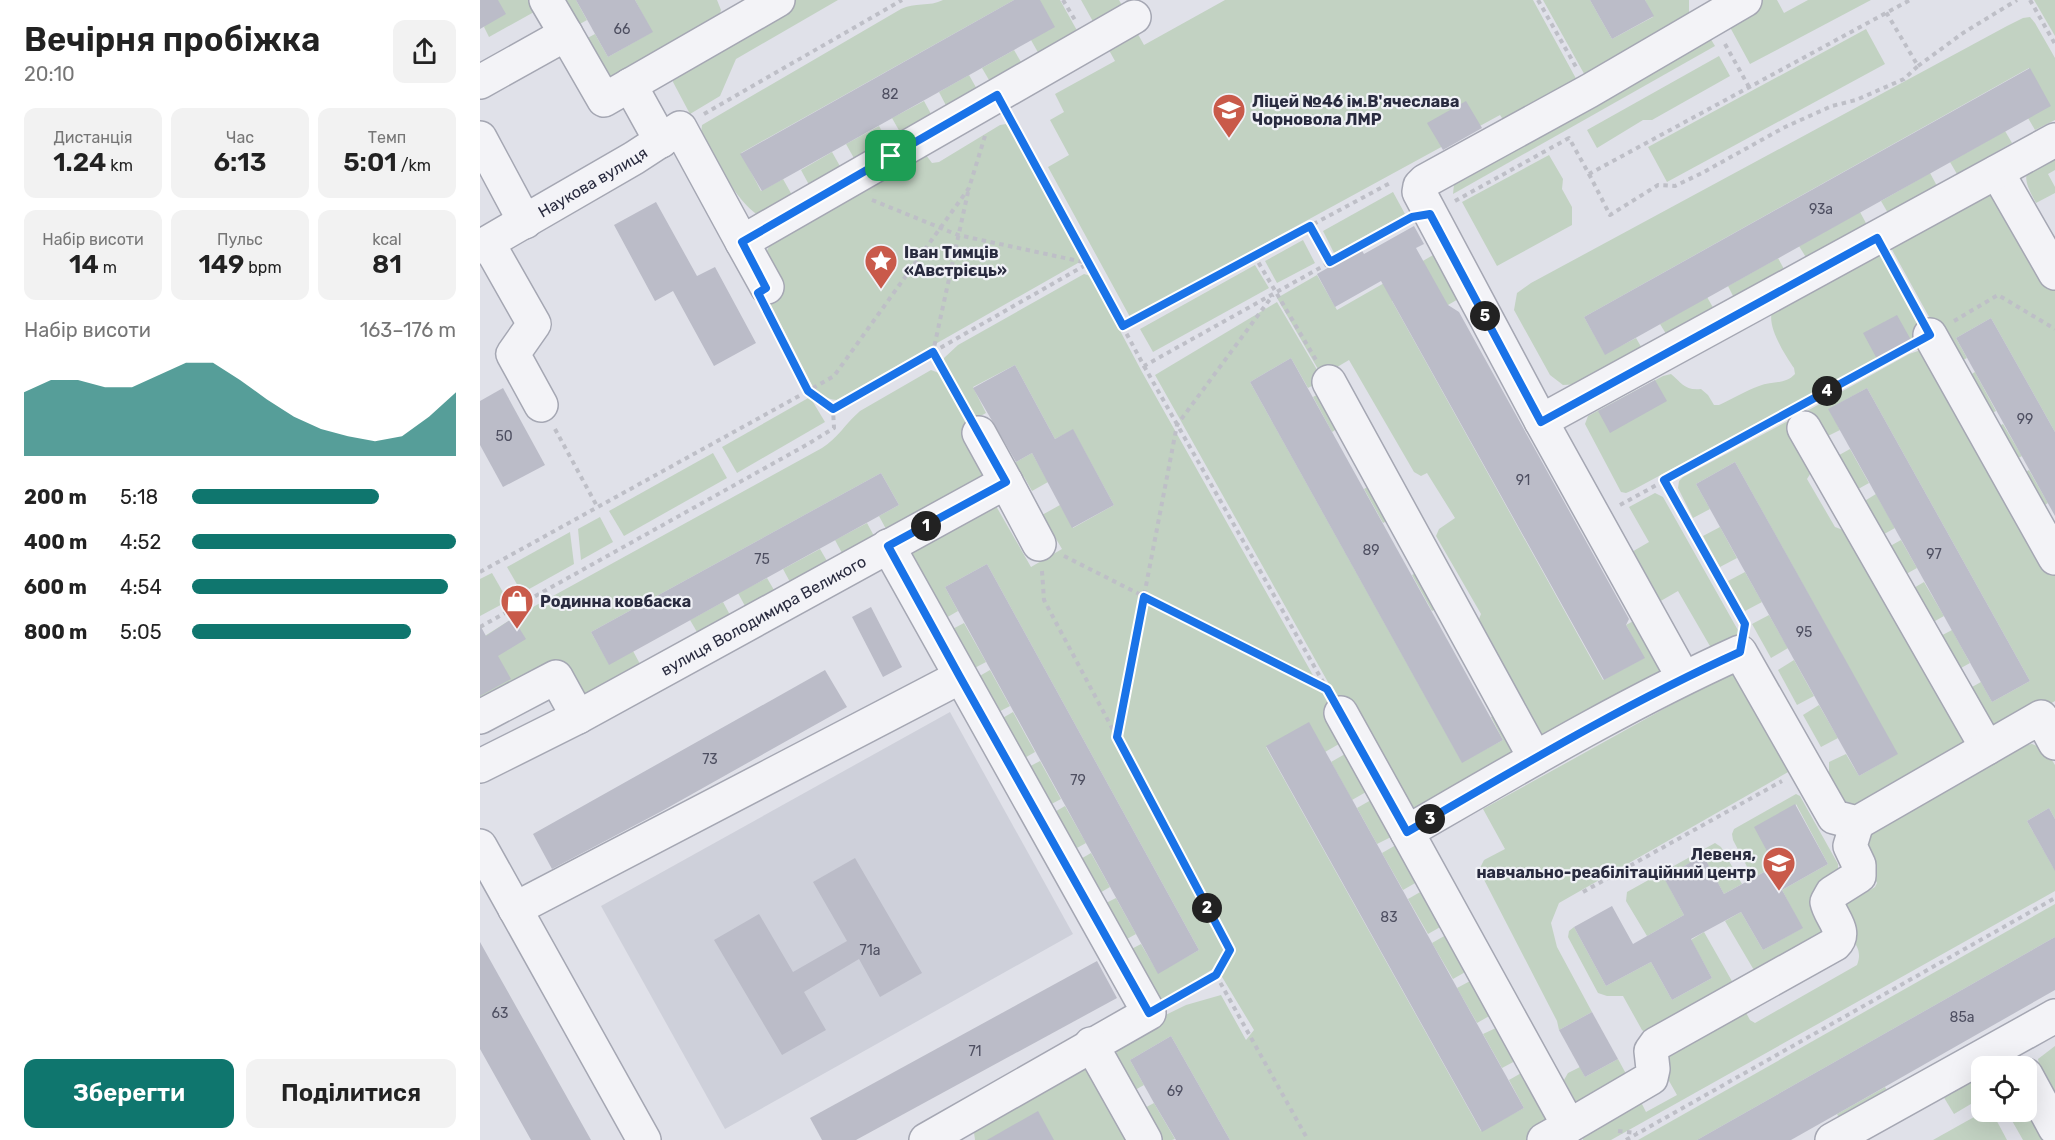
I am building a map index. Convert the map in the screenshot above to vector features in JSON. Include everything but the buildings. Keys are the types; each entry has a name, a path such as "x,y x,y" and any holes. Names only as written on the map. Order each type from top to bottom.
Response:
{"lane":[{"path":"546,0 604,100 630,85 734,11 778,0"},
{"path":"1683,677 1541,422 1419,192 1420,186 1425,181 1590,91 1706,10 1745,0"},
{"path":"742,242 1134,16"},
{"path":"480,82 566,34"},
{"name":"Наукова вулиця","path":"484,245 670,134 630,85"},
{"path":"670,134 742,242 766,288"},
{"name":"Наукова вулиця","path":"480,138 525,222"},
{"path":"1541,422 2055,140"},
{"path":"1997,172 2055,273"},
{"path":"484,245 534,324 513,354 541,405"},
{"path":"1930,335 2055,558"},
{"path":"1329,382 1535,758"},
{"path":"1797,416 1987,748"},
{"path":"979,433 1039,544"},
{"name":"вулиця Володимира Великого","path":"480,766 578,717 1006,482"},
{"path":"888,546 1149,1013 1091,1044 960,1131 926,1140"},
{"path":"1407,832 1535,758 1683,677 1740,652 1834,817 1857,823"},
{"path":"480,717 556,677 578,717"},
{"path":"515,909 960,677"},
{"path":"1334,701 1407,832 1557,1133 1651,1078 1653,1069 1651,1051 1656,1044 1835,945 1841,935 1827,902 1832,893 1859,876 1859,865 1850,846 1857,823 1987,748 2050,723"},
{"path":"480,846 644,1140"},
{"path":"1832,1140 2015,1054 2055,1016"},
{"path":"1091,1044 1144,1140"},
{"path":"2037,1096 2055,1128"}],"path":[{"path":"670,134 902,0"},
{"path":"1538,0 1590,91"},
{"path":"1589,174 1910,0"},
{"path":"1144,366 1412,217 1430,214 1569,138 1610,215 1658,185 1675,186 1785,127 1832,106 1856,100 1904,79 1963,33 2017,0"},
{"path":"2030,0 2055,44"},
{"path":"1706,10 1749,87"},
{"path":"1886,12 1918,66"},
{"path":"979,433 933,352 969,188 997,95"},
{"path":"997,95 1144,366 1334,701"},
{"path":"1123,326 1394,181"},
{"path":"838,186 958,235 1089,263"},
{"path":"480,572 834,376 969,188"},
{"path":"1310,226 1330,262"},
{"path":"1877,238 1930,335"},
{"path":"1254,255 1329,382"},
{"path":"833,409 1089,263"},
{"path":"766,288 758,293 808,391 833,409"},
{"path":"1117,737 1178,425 1275,292"},
{"path":"1595,518 1664,480 1797,416 1998,295 2055,329"},
{"path":"541,405 598,508"},
{"path":"480,627 834,428 833,409"},
{"path":"1664,480 1745,624 1740,652"},
{"path":"1039,544 1144,597 1334,701"},
{"path":"1039,544 1044,600 1230,950 1216,975 1149,1013"},
{"path":"1583,892 1806,768"},
{"path":"1626,1140 2055,898"},
{"path":"1216,975 1308,1140"}],"shaded area":[{"path":"950,712 1073,934 725,1129 601,906"}],"green space":[{"path":"498,0 540,0 534,12 489,37 484,27"},
{"path":"555,0 576,0 587,20 571,29"},
{"path":"635,0 717,0 721,10 718,19 615,85 578,43 595,34 608,57 652,32"},
{"path":"790,0 838,0 736,59 720,96 690,114 673,82 675,70"},
{"path":"943,0 1014,0 741,153 761,191 783,179 797,204 759,216 749,208 733,189 701,134 702,125 901,9"},
{"path":"1040,0 1060,0 1084,43 1045,65 1031,40"},
{"name":"Ліцей №46 ім.В'ячеслава Чорновола ЛМР","path":"1081,0 1119,0 1144,45 1225,0 1533,0 1579,84 1506,124 1500,115 1130,317 1048,167 1069,155 1050,120 1064,112 1055,94 1115,61"},
{"path":"1543,0 1590,0 1612,39 1653,17 1645,0 1689,0 1689,15 1587,79"},
{"path":"1759,0 1777,0 1784,13 1808,0 1871,0 1750,64 1725,18"},
{"path":"2034,0 2055,0 2055,36"},
{"path":"2030,17 2055,58 2055,120 2035,130 2028,118 2029,68 1584,317 1605,354 1636,338 1643,350 1581,384 1563,385 1550,375 1514,310 1517,293 1531,283 2007,26"},
{"path":"1866,29 1885,64 1667,182 1648,147"},
{"path":"1707,33 1715,46 1453,194 1454,184"},
{"path":"1014,50 1028,74 996,92 982,68"},
{"path":"1719,56 1730,76 1652,120 1643,120 1597,148 1587,130"},
{"path":"969,75 983,100 952,117 939,92"},
{"path":"924,101 937,125 906,143 892,118"},
{"path":"1006,124 1081,257 1078,263 837,400 823,396 812,385 769,301 765,254 775,236 926,155 932,163 939,162 1000,125"},
{"path":"879,126 893,150 860,169 846,144"},
{"path":"2005,131 2012,143 1957,174 1950,162"},
{"path":"2055,149 2055,170 2048,174 2055,187 2055,193 2036,203 2027,183 2028,171"},
{"path":"832,152 846,177 814,194 801,170"},
{"path":"1549,155 1563,179 1562,189 1572,207 1572,225 1497,266 1462,202"},
{"path":"1930,173 1937,186 1888,213 1881,201"},
{"path":"1393,192 1405,214 1334,253 1323,231"},
{"path":"1989,193 1998,196 2055,283 2055,432 1991,318 1956,338 1967,358 1955,364 1890,246"},
{"path":"1860,212 1867,225 1807,259 1799,246"},
{"path":"1303,240 1315,263 1277,283 1265,261"},
{"path":"1880,252 1920,327 1916,337 1633,490 1626,493 1621,492 1585,424 1588,416 1663,376 1671,374 1687,388 1701,389 1714,405 1719,405 1764,384 1791,377 1795,374 1794,368 1774,333 1772,312"},
{"path":"1435,254 1460,298 1448,305 1392,301 1603,680 1644,658 1626,625 1637,619 1661,670 1658,676 1543,742 1473,624 1481,614 1436,536 1439,529 1455,518 1427,473 1421,476 1414,472 1349,360 1322,376 1277,298 1317,275 1337,310"},
{"path":"1778,258 1785,271 1735,300 1728,286"},
{"path":"1255,265 1269,288 1153,352 1140,329"},
{"path":"1084,274 1091,276 1142,372 1345,732 1339,744 1325,752 1266,747 1481,1131 1524,1108 1509,1080 1523,1072 1548,1121 1529,1140 1230,1140 1171,1036 1130,1060 1144,1085 1126,1095 1115,1059 1118,1048 1143,1026 1186,1005 1221,995 1246,1040 1254,1030 1216,967 1157,1004 1122,954 1141,944 1158,973 1199,950 987,564 945,587 958,611 939,622 903,557 907,542 996,506 1031,567 1062,549 1042,515 1060,505 1073,528 1114,505 1073,430 1055,439 1015,365 973,387 986,413 975,419 944,364 944,358 958,345"},
{"path":"1707,297 1715,311 1668,337 1660,324"},
{"path":"1277,302 1323,380 1308,388 1291,358 1250,382 1462,762 1503,740 1491,717 1500,712 1519,755 1417,813 1396,803 1155,375"},
{"path":"1921,350 2055,572 2055,701 1997,735 1963,692 1981,682 1992,702 2030,681 1867,388 1829,409 1840,430 1822,439 1807,411 1909,354"},
{"path":"931,370 939,373 972,431 991,477 886,529 879,516 899,505 881,473 591,632 609,664 633,651 640,664 579,697 480,699 480,639 513,618 822,448 860,411"},
{"path":"1975,372 1996,411 1984,417 1963,379"},
{"path":"1324,391 1343,425 1332,432 1313,397"},
{"path":"810,397 825,422 737,473 722,447"},
{"path":"1788,421 1810,460 1812,471 1807,479 1835,527 1851,533 1973,739 1849,814 1829,785 1829,762 1846,754 1859,776 1897,754 1735,462 1696,484 1710,509 1693,518 1678,488 1679,481 1683,477"},
{"path":"2003,424 2022,456 2009,463 1991,430"},
{"path":"1850,449 1869,483 1851,493 1832,459"},
{"path":"713,453 727,478 624,536 609,511"},
{"path":"1032,453 1048,482 1032,491 1024,477 1002,470"},
{"path":"2029,470 2048,503 2036,510 2017,477"},
{"path":"1375,483 1393,517 1383,523 1364,489"},
{"path":"1655,493 1663,497 1739,632 1738,645 1714,653 1678,591 1659,602 1630,553 1649,542 1629,507"},
{"path":"1876,494 1895,528 1877,538 1858,505"},
{"path":"600,517 613,542 581,560 578,529"},
{"path":"867,523 874,536 842,553 835,540"},
{"path":"1720,527 1737,558 1720,567 1703,536"},
{"path":"570,532 574,564 522,593 507,567"},
{"path":"1901,540 1917,568 1899,578 1883,550"},
{"path":"820,549 827,561 790,582 783,569"},
{"path":"1422,570 1442,605 1432,611 1412,575"},
{"path":"1745,572 1762,602 1745,611 1728,581"},
{"path":"492,573 508,601 480,616 480,579"},
{"path":"767,578 774,590 745,606 738,593"},
{"path":"1924,582 1944,616 1926,626 1907,592"},
{"path":"723,602 730,615 697,632 690,620"},
{"path":"1769,615 1788,648 1771,658 1752,624"},
{"path":"964,623 986,662 967,672 945,633"},
{"path":"1952,630 1970,663 1952,673 1933,640"},
{"path":"1794,660 1814,696 1797,705 1778,670"},
{"path":"990,670 1010,706 991,716 971,681"},
{"path":"1745,673 1797,767 1559,903 1551,923 1557,947 1592,1012 1559,1030 1557,1021 1479,870 1484,860 1505,849 1483,809 1725,675"},
{"path":"1819,705 1838,738 1821,747 1803,715"},
{"path":"1013,712 1035,752 1016,763 994,723"},
{"path":"2032,744 2045,749 2055,765 2055,819 2049,808 2027,821 2055,867 2055,891 1611,1140 1583,1140 1581,1132 1639,1098 1646,1112 1677,1095 1664,1072 1665,1053 1744,1009 1750,1020 1755,1023 1857,965 1859,952 1846,927 1843,906 1875,887 1877,883 1858,843 1864,833 2021,746"},
{"path":"1345,754 1366,792 1352,800 1331,762"},
{"path":"1040,761 1061,799 1042,809 1021,771"},
{"path":"1796,794 1800,796 1838,864 1838,871 1815,889 1813,894 1832,927 1758,977 1725,921 1741,912 1763,950 1802,928 1782,890 1828,864 1796,804 1775,866 1753,878 1732,834 1734,829"},
{"path":"1371,800 1391,837 1377,844 1357,808"},
{"path":"1065,806 1086,843 1066,854 1046,817"},
{"path":"1715,843 1721,847 1742,884 1724,894 1703,856 1664,877 1684,915 1647,936 1626,901 1627,892"},
{"path":"1396,845 1417,882 1403,890 1382,853"},
{"path":"1091,853 1110,887 1091,898 1072,864"},
{"path":"1422,891 1442,926 1428,934 1408,899"},
{"path":"1116,898 1136,934 1116,945 1096,908"},
{"path":"2055,904 2055,937 1697,1140 1638,1140"},
{"path":"1574,927 1606,986 1651,962 1672,1000 1712,978 1691,940 1704,932 1737,990 1648,1035 1642,1030 1623,996 1607,996 1598,993 1568,937 1569,931"},
{"path":"1446,935 1467,971 1453,979 1432,943"},
{"path":"1472,980 1491,1015 1477,1023 1457,988"},
{"path":"1498,1027 1517,1060 1502,1068 1483,1034"},
{"path":"2055,1046 2055,1101 2040,1070 2038,1059"},
{"path":"1618,1059 1631,1083 1578,1106 1564,1080 1568,1073 1580,1067 1585,1077"},
{"path":"1071,1066 1090,1068 1137,1140 975,1140 973,1125"},
{"path":"1971,1078 1971,1104 1954,1114 1943,1096"},
{"path":"1885,1087 1890,1096 1842,1123 1837,1114"},
{"path":"1154,1103 1175,1139 1150,1140 1135,1113"},
{"path":"1971,1119 1971,1122 1997,1122 2007,1140 1933,1140"},
{"path":"2013,1122 2037,1122 2044,1136 2043,1140 2023,1140"}],"place":[{"name":"Ліцей №46 ім.В'ячеслава Чорновола ЛМР","path":"1229,139"},
{"name":"Іван Тимців «Австрієць»","path":"881,290"},
{"name":"Родинна ковбаска","path":"517,630"},
{"name":"Левеня, навчально-реабілітаційний центр","path":"1779,892"}],"route":[{"path":"997,95 1123,326 1310,226 1330,262 1412,217 1430,214 1541,422 1877,238 1930,335 1664,480 1745,624 1740,652 1683,677 1535,758 1407,832 1327,689 1144,597 1117,737 1230,950 1216,975 1149,1013 888,546 1006,482 933,352 833,409 808,391 758,293 766,288 742,242 891,156 997,95"}]}
